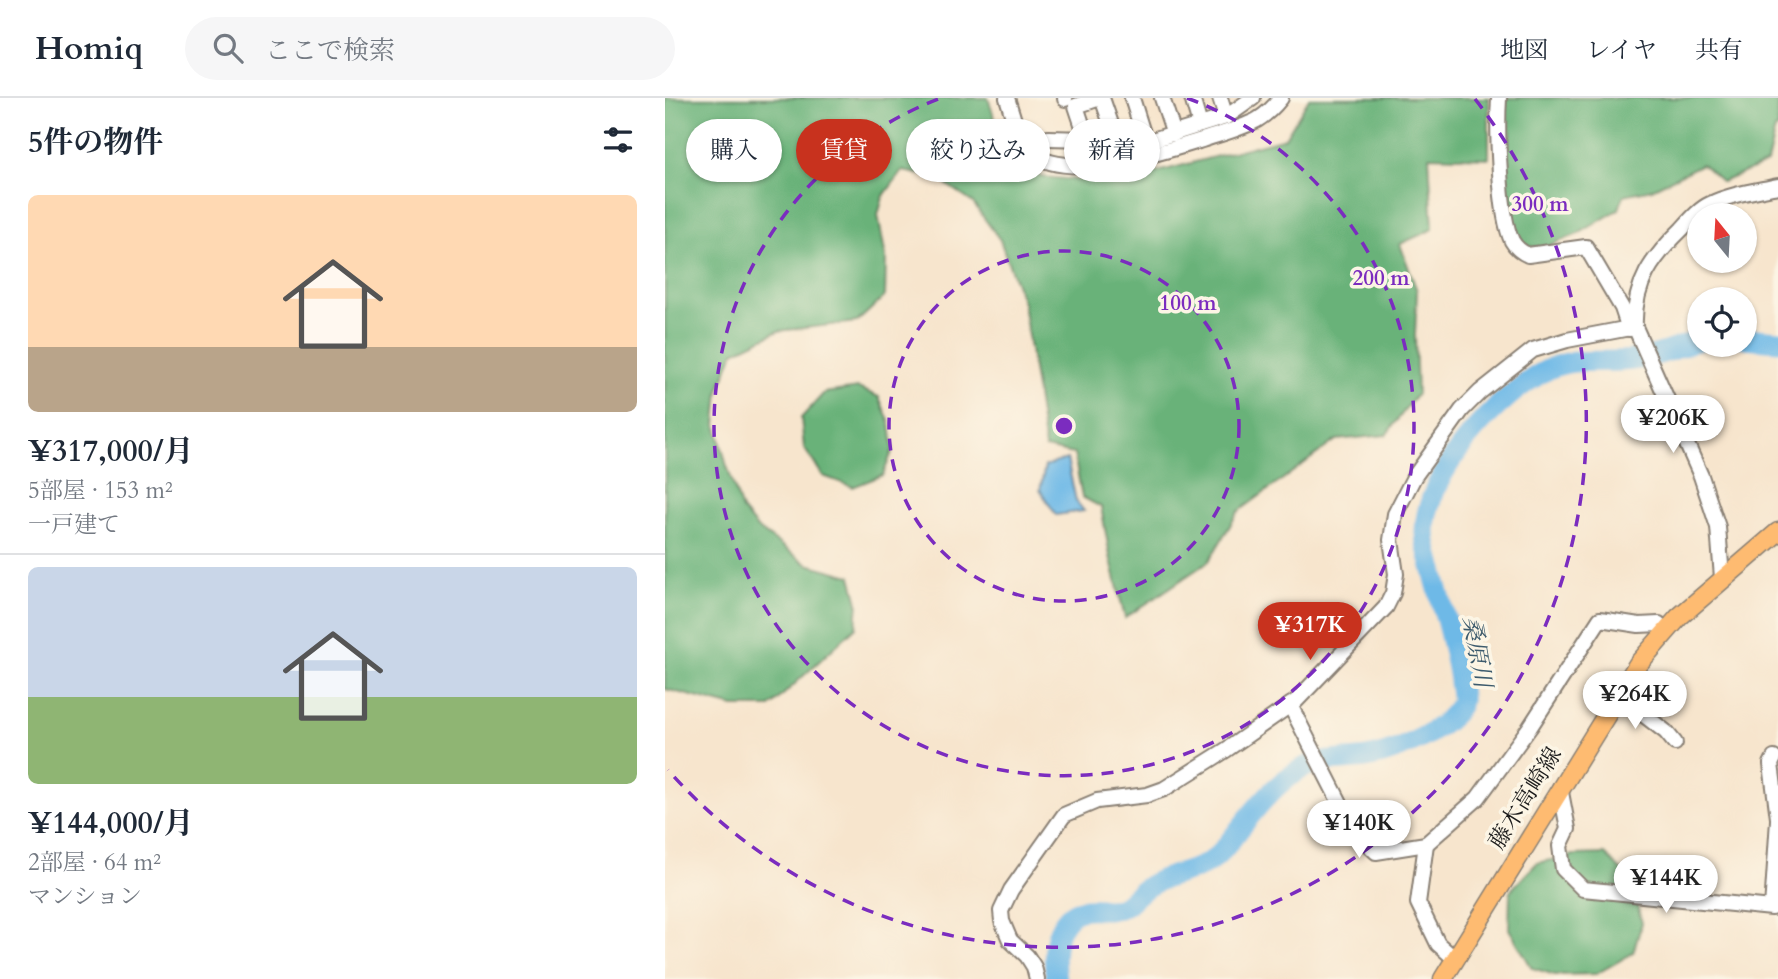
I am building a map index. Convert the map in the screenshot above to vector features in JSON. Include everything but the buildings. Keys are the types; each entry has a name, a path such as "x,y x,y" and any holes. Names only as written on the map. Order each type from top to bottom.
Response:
{"main road":[{"name":"藤木高崎線","path":"1443,979 1638,664 1665,632 1721,578 1778,533"}],"street":[{"path":"1007,98 1027,151 1041,159 1090,166 1123,163 1230,131 1263,116 1281,98"},
{"path":"1080,119 1076,106 1101,98 1109,119"},
{"path":"1132,98 1139,119"},
{"path":"1162,98 1174,134"},
{"path":"1192,98 1200,125"},
{"path":"1220,98 1226,117"},
{"path":"1499,98 1503,210 1512,240 1520,252 1528,255 1586,247 1622,308 1701,476 1718,527 1721,578"},
{"path":"1160,138 1226,117 1251,99"},
{"path":"1632,328 1638,290 1655,257 1701,209 1729,197 1778,186"},
{"path":"1037,979 1027,956 1010,940 1001,911 1011,890 1064,815 1097,801 1147,795 1164,789 1290,705 1367,630 1386,607 1393,593 1396,574 1391,540 1395,514 1414,477 1462,410 1532,350 1567,340 1632,328"},
{"path":"1290,705 1355,832 1376,852 1426,844 1478,798 1531,727 1600,620 1639,625 1659,624 1665,632"},
{"path":"1618,695 1666,732 1675,743"},
{"path":"1560,787 1568,829 1560,846 1563,869 1583,890 1772,908 1778,819 1771,764 1774,758"},
{"path":"1426,844 1418,903 1438,944 1455,959"}],"green space":[{"path":"665,98 988,98 995,119 906,119 906,172 902,171 883,197 878,215 886,258 885,296 857,322 778,331 734,352 719,391 716,424 742,510 757,528 807,564 851,576 858,602 856,627 770,707 734,707 665,689"},
{"path":"1309,98 1489,98 1489,158 1429,156 1433,229 1400,244 1417,291 1417,394 1386,435 1336,440 1238,512 1209,561 1125,618 1101,507 1082,497 1074,454 1045,448 1023,303 1000,240 973,203 943,182 1050,182 1050,178 1064,179 1064,182 1160,182 1160,171 1285,138"},
{"path":"1505,98 1778,98 1778,128 1775,129 1767,163 1722,182 1702,164 1652,189 1624,195 1619,209 1578,234 1543,248 1523,246 1511,215 1505,175"},
{"path":"858,388 879,397 890,423 893,449 883,475 853,487 823,476 804,448 801,418 824,393"},
{"path":"1605,854 1630,879 1642,923 1633,953 1596,974 1555,975 1532,968 1509,929 1510,891 1537,863 1574,855"}],"water":[{"path":"1067,459 1076,501 1084,511 1056,515 1040,490 1045,466"}],"waterway":[{"name":"桑原川","path":"1757,339 1778,341"},
{"name":"桑原川","path":"1056,979 1057,938 1063,923 1073,913 1085,909 1122,907 1148,886 1209,862 1223,850 1267,796 1303,768 1319,762 1366,758 1393,750 1428,734 1454,713 1461,699 1457,667 1425,532 1428,509 1450,462 1486,417 1527,382 1547,370 1568,363 1640,359 1687,344"}]}
